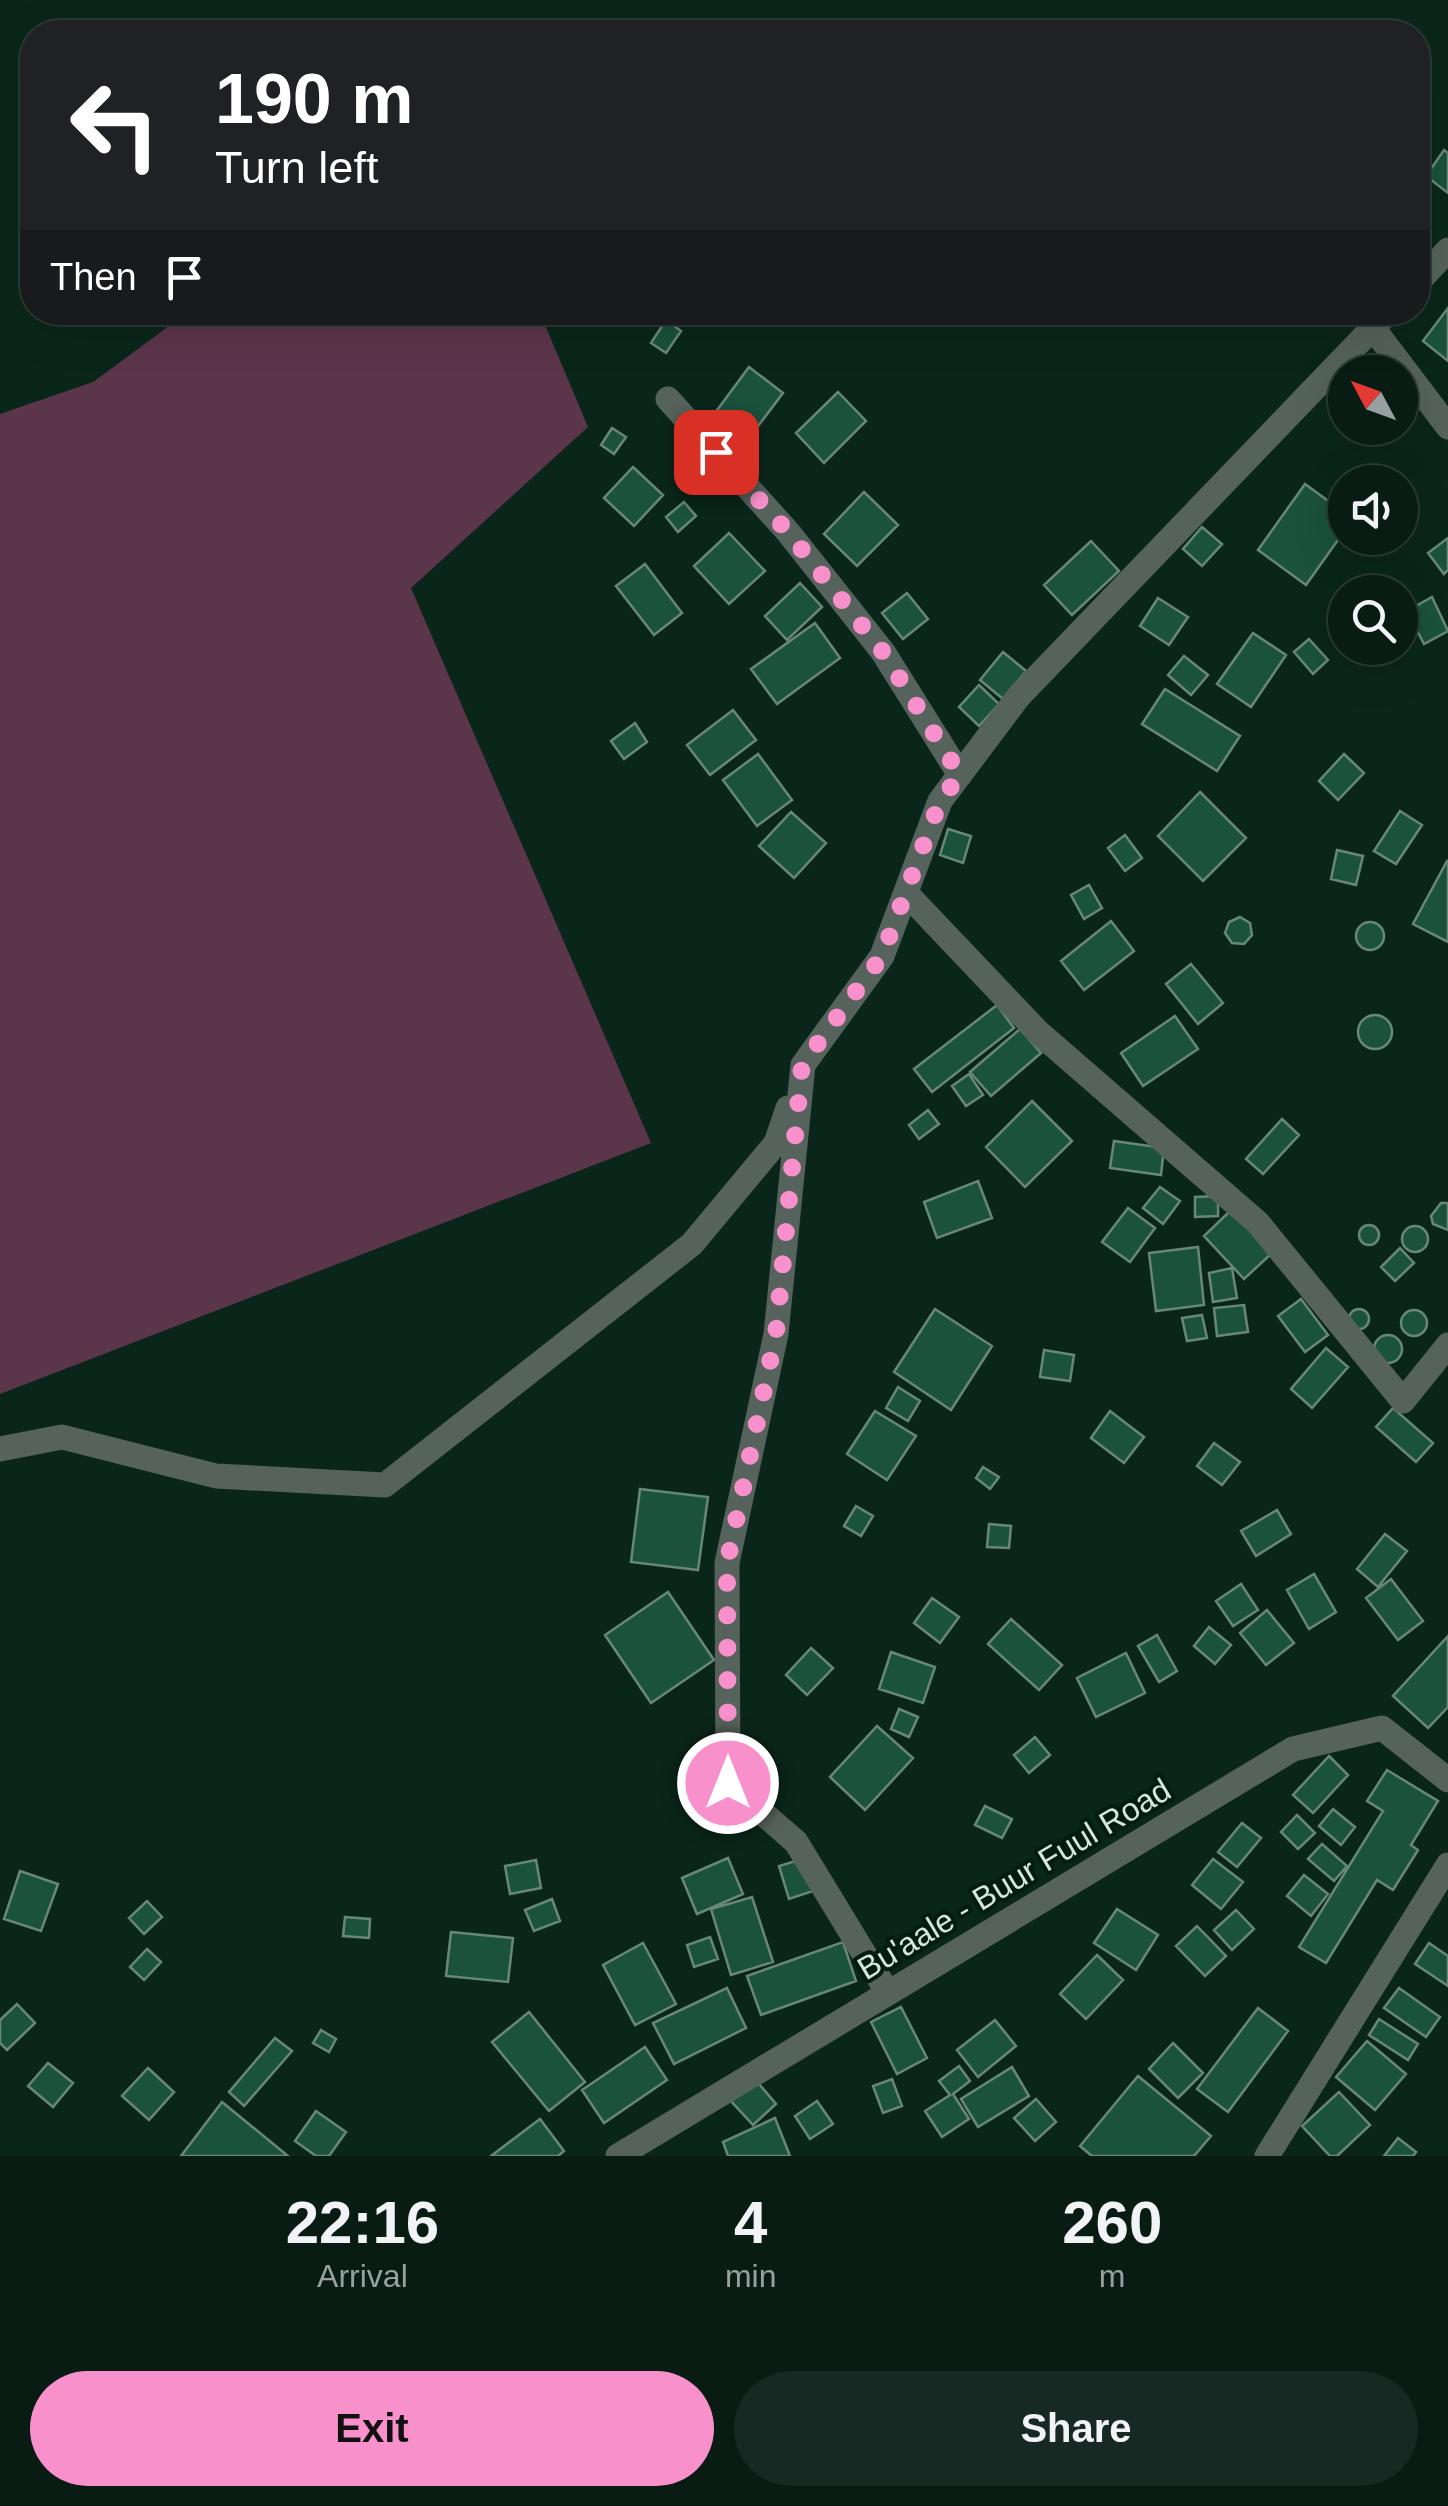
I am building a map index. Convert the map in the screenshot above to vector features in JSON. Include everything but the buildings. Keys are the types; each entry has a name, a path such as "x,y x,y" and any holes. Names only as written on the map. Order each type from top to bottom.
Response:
{"street":[{"path":"1430,269 1448,250"},
{"path":"0,1449 62,1437 216,1476 384,1484 692,1244 776,1143 802,1065 882,956 940,801 1018,696 1375,325"},
{"path":"1383,325 1448,426"},
{"path":"668,399 788,532 883,652 960,775"},
{"path":"906,893 1038,1032 1258,1223 1403,1400 1448,1345"},
{"path":"802,1065 776,1334 727,1563 728,1783 796,1842 888,1993"},
{"name":"Bu'aale - Buur Fuul Road","path":"618,2156 1293,1749 1382,1728 1448,1780"},
{"path":"1268,2156 1448,1865"}],"shaded area":[{"path":"170,325 545,325 588,427 411,588 651,1143 0,1394 0,414 93,382"}],"route":[{"path":"716,452 788,532 883,652 960,775 940,801 882,956 802,1065 776,1334 727,1563 728,1783"}]}
